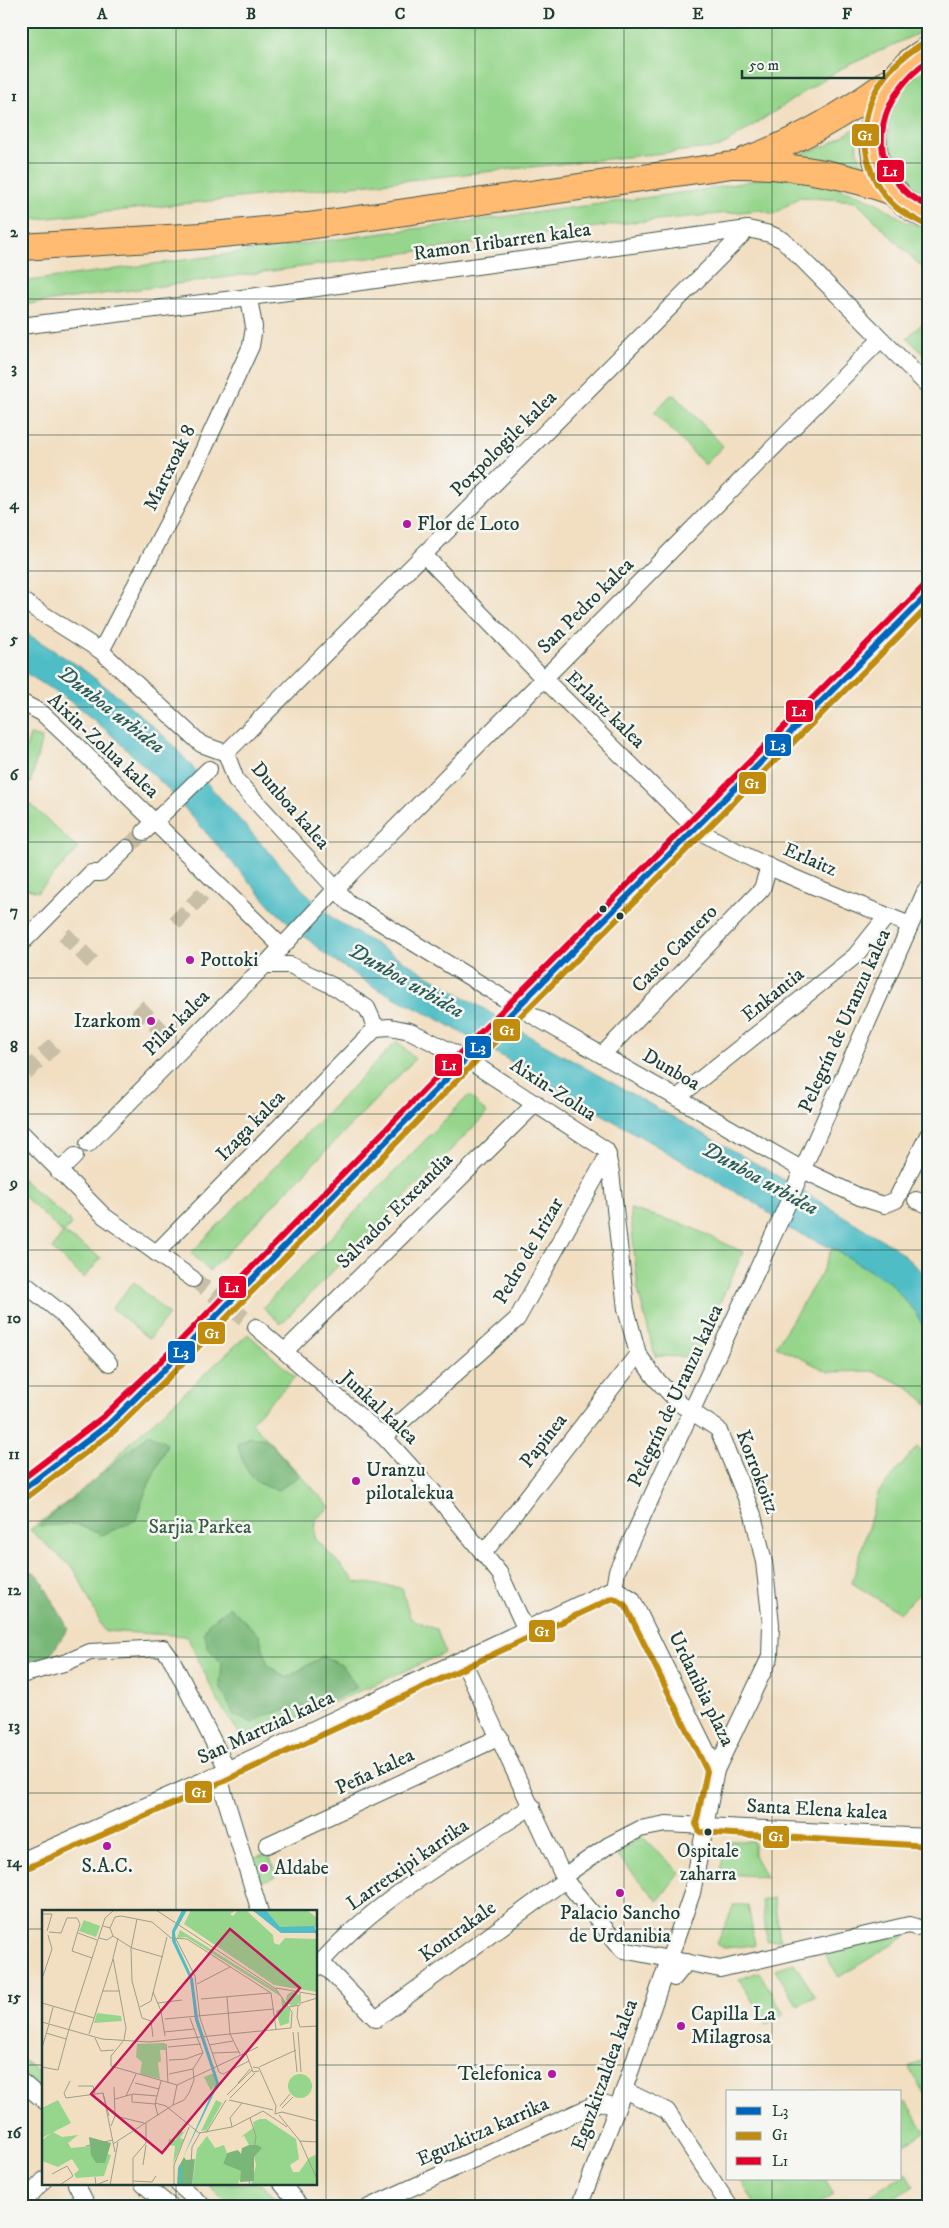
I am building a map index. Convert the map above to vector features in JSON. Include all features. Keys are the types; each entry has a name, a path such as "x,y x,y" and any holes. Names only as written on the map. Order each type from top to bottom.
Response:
{"main road":[{"path":"732,165 815,130 890,81 913,58 928,50"},
{"path":"890,81 876,108 873,138 879,168 896,193 907,204 928,216"},
{"path":"21,247 202,236 308,226 732,165 787,166 815,170 843,176 896,193"},
{"path":"21,1491 109,1424 466,1059 928,594"}],"street":[{"name":"Ramon Iribarren kalea","path":"21,326 249,298 748,229 770,234 783,240 880,340 928,386"},
{"name":"Poxpologile kalea","path":"226,753 748,229"},
{"name":"Martxoak 8","path":"101,650 180,498 251,346 254,327 249,298"},
{"name":"San Pedro kalea","path":"296,932 335,889 880,340"},
{"name":"Erlaitz kalea","path":"424,555 544,679 696,829"},
{"name":"Dunboa kalea","path":"21,600 101,650 201,744 226,753 236,780 349,903 518,1008"},
{"name":"Aixin-Zolua kalea","path":"21,702 42,713 149,827 210,887 282,947"},
{"name":"Aixin-Zolua kalea","path":"149,827 209,769"},
{"name":"Erlaitz","path":"696,829 720,843 769,866 910,925"},
{"path":"21,944 91,873 102,873 127,848"},
{"name":"Casto Cantero","path":"602,1055 762,889 769,866"},
{"name":"Pelegrín de Uranzu kalea","path":"614,1588 617,1571 779,1223 924,892 928,889"},
{"name":"Enkantia","path":"677,1098 855,956 887,916"},
{"name":"Pilar kalea","path":"88,1144 296,932"},
{"path":"265,965 290,965 333,986 367,1008 376,1028"},
{"name":"Dunboa","path":"518,1008 677,1098 800,1176 884,1205 890,1204 900,1194 928,1135"},
{"name":"Aixin-Zolua","path":"376,1028 390,1027 410,1031 466,1059 606,1150 608,1155"},
{"name":"Izaga kalea","path":"156,1252 376,1028"},
{"name":"Salvador Etxeandia","path":"285,1351 536,1103"},
{"path":"21,1132 104,1216 193,1279"},
{"name":"Korrokoitz","path":"608,1155 626,1309 638,1354 655,1378 680,1404 692,1410 718,1429 753,1515 764,1562 771,1624 770,1657 716,1770"},
{"name":"Pedro de Irizar","path":"384,1438 516,1319 608,1155"},
{"path":"59,1172 76,1156"},
{"path":"21,1281 60,1312 109,1363"},
{"name":"Junkal kalea","path":"256,1327 384,1438 431,1489 500,1574 526,1630"},
{"name":"Papinea","path":"483,1554 638,1354"},
{"path":"526,1630 614,1588"},
{"name":"Urdanibia plaza","path":"614,1588 632,1599 716,1770 705,1826"},
{"name":"San Martzial kalea","path":"21,1860 223,1772 526,1630"},
{"path":"21,1674 68,1662 90,1652 163,1648 172,1660 223,1772 259,1910"},
{"path":"462,1661 500,1737 565,1878 623,1950 720,1969 909,1925 916,1927"},
{"name":"Peña kalea","path":"267,1845 500,1737"},
{"name":"Larretxipi karrika","path":"319,1965 333,1948 383,1904 532,1806"},
{"path":"565,1878 609,1845 640,1829 666,1824 705,1826"},
{"name":"Santa Elena kalea","path":"705,1826 928,1837"},
{"name":"Eguzkitzaldea kalea","path":"579,2207 624,2090 692,1893 705,1826"},
{"name":"Kontrakale","path":"319,1965 376,2019 565,1878"},
{"path":"674,1978 687,1962"},
{"path":"21,2081 42,2099"},
{"path":"624,2090 667,2111 730,2207"},
{"name":"Eguzkitza karrika","path":"369,2207 600,2102 616,2108"},
{"path":"22,2202 42,2182"},
{"path":"77,2186 88,2207"},
{"path":"145,2186 171,2207"},
{"path":"180,2186 204,2207"},
{"path":"284,2186 301,2207"}],"green space":[{"path":"21,21 928,21 928,29 838,70 720,147 21,221"},
{"path":"928,68 928,199 912,185 899,169 892,151 889,132 890,114 897,96 910,81"},
{"path":"856,128 857,151 867,175 794,156 828,145"},
{"path":"770,177 816,180 857,194 879,204 908,223 928,227 928,273 855,201 800,197 774,214 760,210 626,223 21,305 21,282 710,189"},
{"path":"928,318 928,358 907,338"},
{"path":"671,395 676,396 723,446 705,465 654,412"},
{"path":"30,735 42,738 30,784 21,777 21,764"},
{"path":"21,795 78,849 38,892 21,887"},
{"path":"397,1041 415,1059 209,1271 191,1253"},
{"path":"469,1095 487,1113 281,1324 263,1307"},
{"path":"21,1178 72,1223 64,1233 101,1258 84,1278 52,1249 63,1233 21,1194"},
{"path":"630,1209 686,1225 743,1252 695,1357 655,1356 638,1290"},
{"path":"832,1248 889,1282 915,1311 928,1336 928,1404 908,1387 872,1371 829,1372 776,1346 821,1274"},
{"path":"134,1282 169,1315 149,1339 112,1308"},
{"name":"Sarjia Parkea","path":"248,1334 295,1377 251,1422 330,1507 316,1519 315,1538 356,1582 402,1588 410,1618 437,1630 445,1653 245,1742 219,1703 187,1636 104,1631 75,1570 30,1530 91,1484 127,1446"},
{"path":"149,1434 167,1444 146,1491 136,1520 100,1536 98,1533 75,1524 39,1526"},
{"path":"250,1437 266,1439 299,1476 279,1490 255,1480 246,1469 237,1444"},
{"path":"917,1447 928,1455 928,1590 923,1590 900,1613 852,1583 878,1493"},
{"path":"21,1565 38,1575 68,1628 46,1662 21,1664"},
{"path":"230,1607 259,1635 268,1665 286,1678 323,1656 341,1665 357,1687 337,1698 266,1715 252,1723 234,1715 220,1686 222,1663 208,1648 204,1633 208,1624"},
{"path":"641,1836 680,1872 658,1901 616,1854"},
{"path":"728,1841 754,1841 754,1855 766,1877 719,1873"},
{"name":"Aldabe","path":"269,1854 276,1877 259,1882 251,1859"},
{"path":"774,1898 780,1940 767,1941 762,1900"},
{"path":"734,1905 748,1905 755,1945 724,1948 717,1944"},
{"path":"911,1933 839,1977 824,1953"},
{"path":"794,1963 815,1996 798,2006 775,1969"},
{"path":"759,1972 784,2014 767,2025 739,1979"},
{"path":"928,2057 928,2100 909,2068"},
{"path":"21,2058 42,2075 42,2090 21,2073"},
{"path":"906,2102 925,2132 906,2144 902,2138 902,2104"},
{"path":"906,2173 914,2186 894,2198 899,2207 853,2207 894,2180 902,2180"},
{"path":"741,2180 826,2180 834,2194 813,2207 757,2207"},
{"path":"209,2186 265,2186 283,2207 234,2207"}],"water":[{"name":"Dunboa urbidea","path":"21,630 80,667 124,701 168,740 302,889 335,920 541,1043 771,1172 894,1247 928,1277 928,1336 915,1311 889,1282 832,1248 787,1228 760,1206 443,1022 372,986 325,954 274,910 166,787 104,728 70,701 21,670"}],"tunnel":[{"path":"127,848 144,832"},
{"path":"175,923 205,892"},
{"path":"64,934 93,963"},
{"path":"137,1006 166,1035"},
{"path":"26,1073 57,1042"},
{"path":"193,1279 256,1327"}],"transit line":[{"name":"G1","path":"923,43 895,65 881,82 867,114 865,131 869,165 876,181 897,208 924,224"},
{"name":"L1","path":"928,61 912,74 899,89 890,106 884,124 882,142 885,160 894,178 908,194 928,206"},
{"name":"L1","path":"21,1480 103,1417 156,1366 460,1053 922,588"},
{"name":"L3","path":"21,1491 109,1424 162,1372 466,1059 928,594"},
{"name":"G1","path":"26,1498 114,1431 168,1378 472,1065 928,607"},
{"name":"G1","path":"25,1869 222,1782 613,1598 625,1605 707,1771 696,1824 700,1832 928,1846"}],"place":[{"name":"Flor de Loto","path":"407,524"},
{"name":"Pottoki","path":"190,960"},
{"name":"Izarkom","path":"151,1021"},
{"name":"Uranzu pilotalekua","path":"356,1481"},
{"name":"Ospitale zaharra","path":"708,1832"},
{"name":"S.A.C.","path":"107,1846"},
{"name":"Aldabe","path":"264,1868"},
{"name":"Palacio Sancho de Urdanibia","path":"620,1893"},
{"name":"Capilla La Milagrosa","path":"681,2026"},
{"name":"Telefonica","path":"552,2074"}]}
